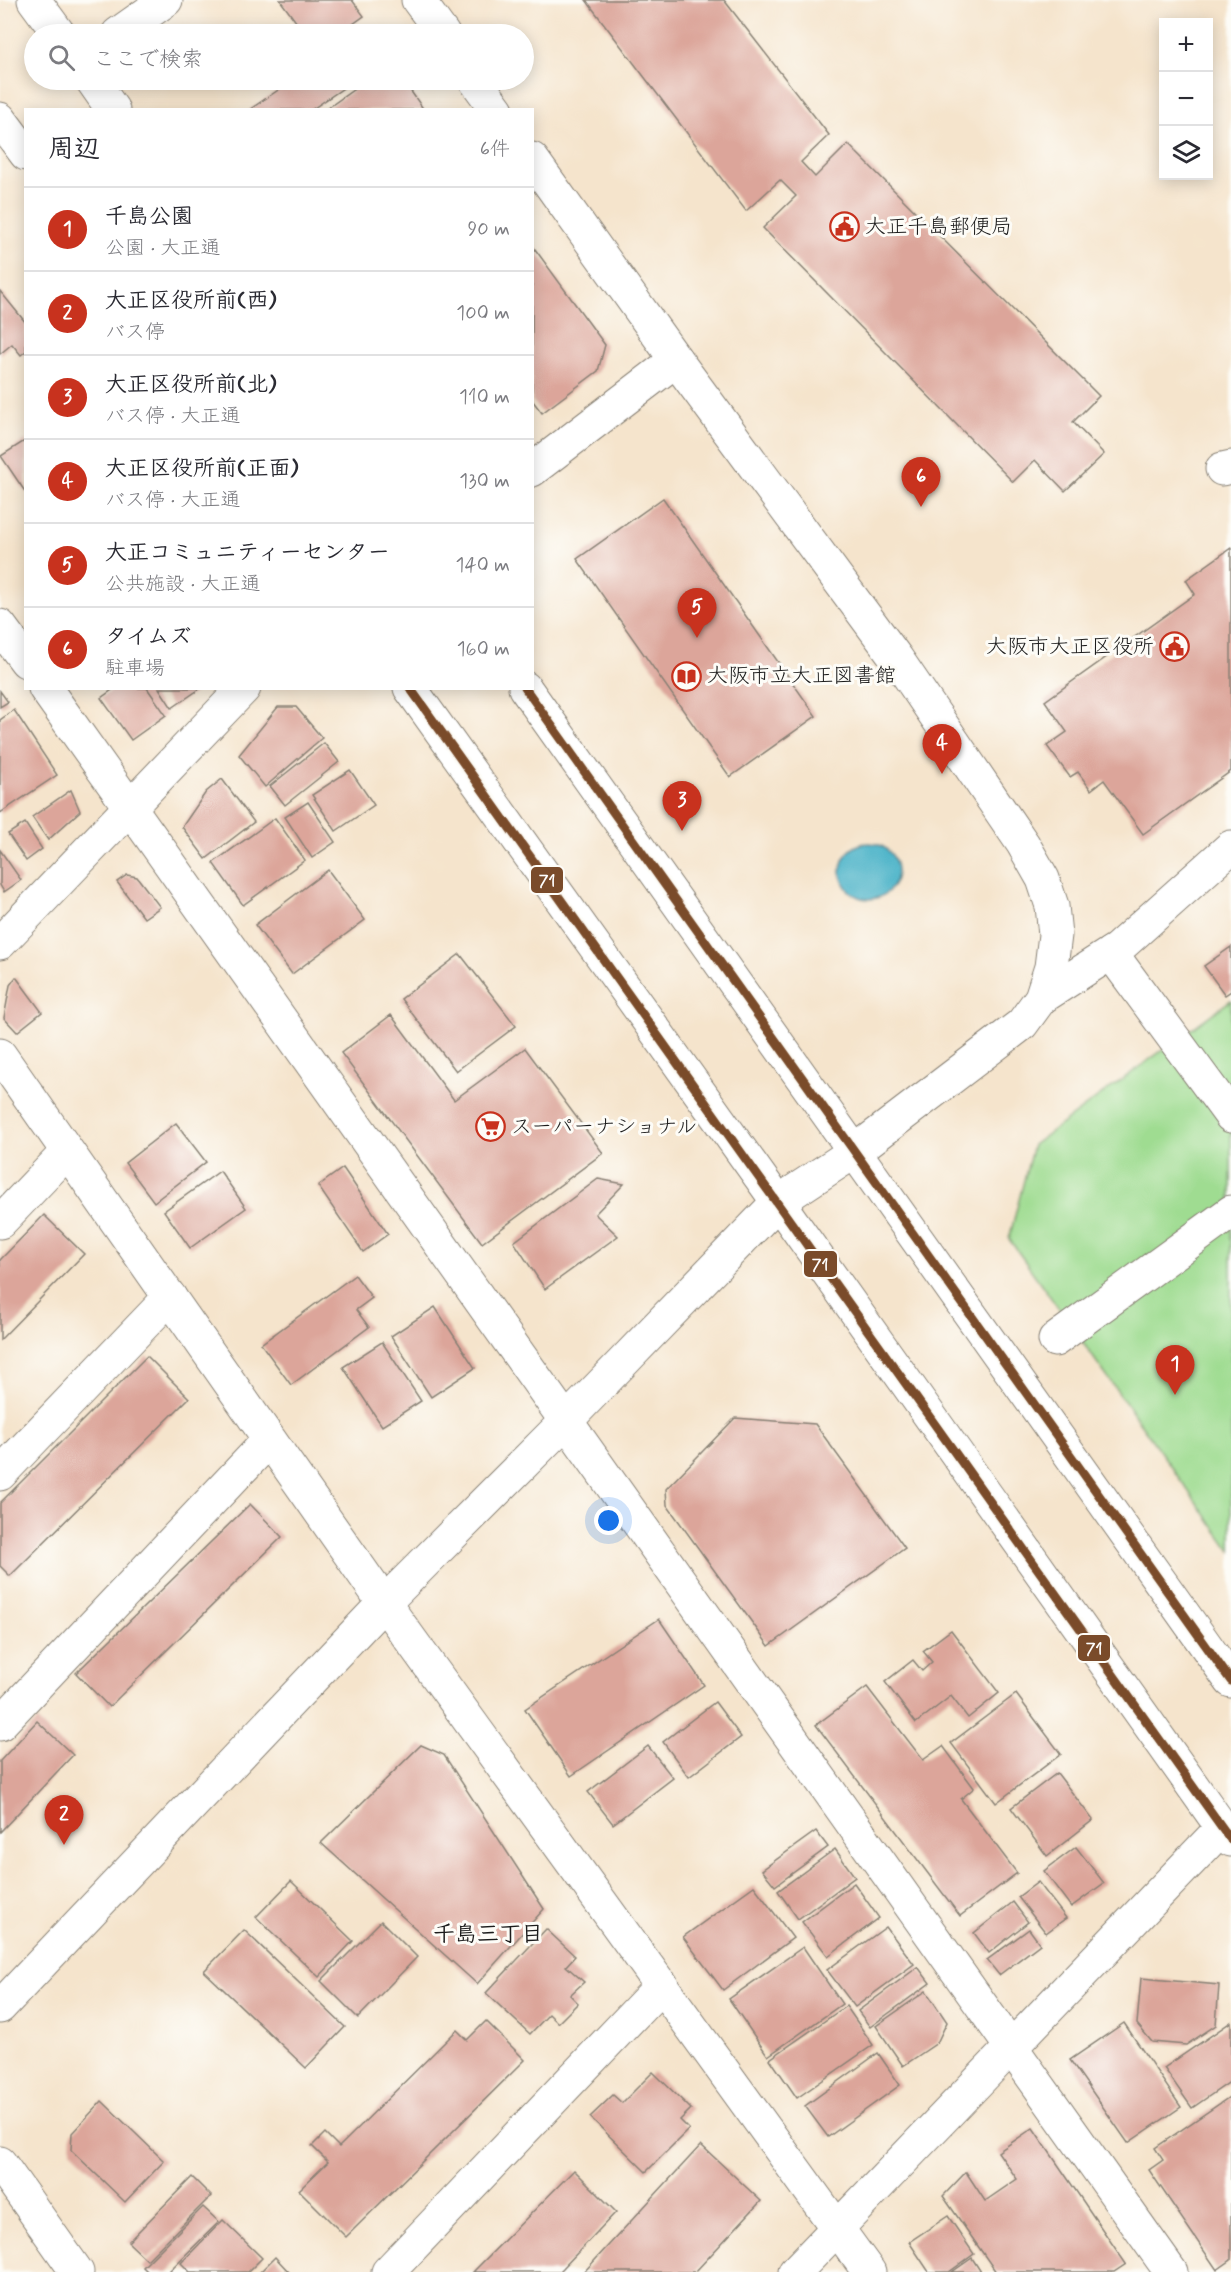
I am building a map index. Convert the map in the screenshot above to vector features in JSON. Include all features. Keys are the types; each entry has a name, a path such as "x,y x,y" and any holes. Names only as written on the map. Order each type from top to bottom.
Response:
{"street":[{"path":"34,0 52,24"},
{"path":"132,24 166,0"},
{"path":"418,0 436,24"},
{"path":"99,90 112,108"},
{"path":"482,90 496,108"},
{"path":"0,119 24,151"},
{"path":"0,2007 384,1603 565,1422 778,1202 854,1152 1022,1024 1041,998 1051,967 1055,935 1052,906 1043,879 1023,844 897,659 676,360 534,162"},
{"path":"534,468 676,360"},
{"path":"0,626 24,658"},
{"path":"46,690 1171,2272"},
{"path":"0,943 242,690"},
{"path":"411,690 1227,1834 1012,2046 795,2272"},
{"path":"526,690 1231,1681"},
{"path":"1041,998 1111,953 1231,847"},
{"path":"1111,953 1231,1116"},
{"path":"0,1055 384,1603 868,2272"},
{"path":"0,1222 67,1152"},
{"path":"1055,1340 1231,1212"},
{"path":"0,1473 170,1298"},
{"path":"0,1724 269,1440"},
{"path":"388,2272 662,1985"},
{"path":"0,2163 77,2272"}],"green space":[{"path":"1231,1000 1231,1551 1009,1239 1033,1145"}],"water":[{"path":"869,843 880,845 889,851 895,860 897,871 895,882 889,891 880,897 869,899 858,897 849,891 843,882 841,871 843,860 849,851 858,845"}],"building":[{"path":"280,0 352,0 364,16 353,24 298,24"},
{"path":"586,0 724,0 829,135 801,162 815,177 848,144 1099,396 1073,422 1104,454 1065,491 1035,460 1013,482 763,228 796,196 780,180 746,211"},
{"path":"278,90 340,90 314,108 252,108"},
{"path":"353,90 410,90 423,108 328,108"},
{"path":"534,248 605,345 598,371 542,413 534,403"},
{"path":"0,291 24,321 24,353 21,355 12,344 0,354"},
{"path":"24,441 24,490 1,456"},
{"path":"663,498 816,716 730,777 577,559"},
{"name":"大阪市大正区役所","path":"1231,548 1231,771 1143,834 1104,780 1091,790 1078,772 1070,777 1047,746 1067,732 1045,701 1195,594 1186,580"},
{"path":"112,690 148,690 166,715 131,740 101,698"},
{"path":"160,690 198,690 172,708"},
{"path":"0,691 8,702 0,707"},
{"path":"278,707 296,707 322,738 265,787 239,755"},
{"path":"14,710 57,775 0,813 0,720"},
{"path":"324,743 339,762 285,805 270,786"},
{"path":"350,770 374,805 336,831 312,795"},
{"path":"222,779 254,822 206,859 182,827 206,792"},
{"path":"71,790 80,811 48,840 32,817"},
{"path":"308,802 335,842 312,858 285,817"},
{"path":"275,818 305,860 243,905 213,863"},
{"path":"25,823 42,849 26,861 8,834"},
{"path":"0,850 21,880 4,892 0,885"},
{"path":"328,870 365,920 292,974 255,925"},
{"path":"127,875 137,877 160,907 144,918 117,882"},
{"path":"1231,947 1231,991 1225,995 1204,966"},
{"path":"460,954 516,1026 456,1071 401,999"},
{"path":"16,977 42,1012 17,1032 4,1018 10,985"},
{"name":"スーパーナショナル","path":"391,1015 454,1100 525,1048 603,1153 482,1243 341,1053"},
{"path":"176,1123 206,1162 154,1202 125,1163"},
{"path":"343,1168 388,1234 363,1252 318,1186"},
{"path":"220,1171 246,1208 190,1248 164,1211"},
{"path":"598,1179 624,1184 595,1214 618,1236 545,1289 514,1242"},
{"path":"44,1215 84,1254 0,1340 0,1260"},
{"path":"355,1275 372,1298 356,1310 369,1327 291,1385 261,1344"},
{"path":"435,1307 475,1368 431,1397 391,1336"},
{"path":"382,1342 421,1401 382,1426 343,1367"},
{"path":"147,1356 189,1398 10,1576 0,1566 0,1503"},
{"path":"735,1418 815,1424 905,1548 769,1646 667,1505 666,1489"},
{"path":"250,1504 282,1537 109,1707 76,1673"},
{"path":"659,1619 704,1685 571,1776 525,1709"},
{"path":"951,1630 999,1693 968,1718 951,1696 916,1723 885,1682 913,1660 922,1671 932,1662 923,1651"},
{"path":"867,1687 923,1760 943,1746 974,1788 961,1799 1017,1873 960,1916 816,1725"},
{"path":"1016,1694 1061,1754 996,1803 951,1743"},
{"path":"715,1702 741,1737 689,1777 663,1742"},
{"path":"37,1721 73,1755 0,1832 0,1761"},
{"path":"421,1745 444,1755 544,1909 477,1984 321,1843"},
{"path":"648,1746 673,1778 613,1824 588,1792"},
{"path":"1057,1773 1093,1820 1047,1856 1011,1808"},
{"path":"816,1831 828,1847 775,1886 762,1870"},
{"path":"1076,1847 1104,1883 1071,1907 1044,1871"},
{"path":"835,1849 855,1877 798,1919 778,1891"},
{"path":"291,1881 353,1941 319,1977 256,1917"},
{"path":"1038,1882 1066,1918 1046,1933 1018,1897"},
{"path":"854,1883 879,1918 828,1956 802,1922"},
{"path":"754,1886 793,1938 723,1990 683,1937"},
{"path":"1013,1902 1028,1922 989,1953 974,1933"},
{"path":"381,1921 417,1957 358,2018 321,1981"},
{"path":"886,1927 914,1964 855,2007 827,1970"},
{"path":"546,1929 575,1956 566,1966 584,1982 570,1995 578,2003 558,2023 549,2014 530,2034 486,1993"},
{"path":"1029,1929 1040,1944 999,1975 987,1960"},
{"path":"244,1930 345,2027 306,2068 204,1971"},
{"path":"803,1947 842,2004 768,2056 729,1999"},
{"path":"918,1967 930,1983 870,2027 858,2011"},
{"path":"1141,1978 1219,1985 1216,2025 1186,2045 1152,2042 1137,2024"},
{"path":"926,1991 947,2022 937,2043 903,2066 876,2026"},
{"path":"846,2006 873,2045 797,2098 770,2059"},
{"path":"486,2021 525,2060 346,2237 299,2190 328,2162 312,2146 325,2133 339,2147 457,2030 467,2040"},
{"path":"1231,2022 1231,2081 1192,2108 1164,2068"},
{"path":"1124,2023 1181,2107 1128,2143 1070,2060"},
{"path":"878,2053 900,2085 828,2137 805,2106"},
{"path":"653,2072 691,2109 680,2120 689,2129 646,2172 590,2117 613,2095 622,2103"},
{"path":"1231,2096 1231,2260 1217,2270 1149,2170 1163,2160 1155,2148"},
{"path":"102,2101 164,2161 125,2202 71,2150 72,2133"},
{"path":"1033,2128 1126,2264 1114,2272 996,2272 943,2196 966,2172 985,2201 1017,2179 998,2152"},
{"path":"701,2145 761,2201 695,2272 584,2272"},
{"path":"574,2170 616,2212 563,2268 559,2272 473,2272"},
{"path":"192,2177 211,2196 147,2260 128,2242"},
{"path":"203,2207 219,2222 168,2272 148,2272 143,2267"},
{"path":"948,2216 974,2254 949,2272 929,2272 909,2242"},
{"path":"223,2220 262,2258 248,2272 190,2272 181,2263"},
{"path":"275,2257 289,2272 260,2272"},
{"path":"972,2258 981,2272 952,2272"}],"transit line":[{"name":"71","path":"411,690 1231,1840"},
{"name":"71","path":"526,690 1231,1681"}],"place":[{"name":"大正千島郵便局","path":"844,227"},
{"name":"タイムズ","path":"921,507"},
{"name":"大正コミュニティーセンター","path":"697,638"},
{"name":"大阪市大正区役所","path":"1175,647"},
{"name":"大阪市立大正図書館","path":"686,676"},
{"name":"大正区役所前(正面)","path":"942,774"},
{"name":"大正区役所前(北)","path":"682,831"},
{"name":"スーパーナショナル","path":"490,1127"},
{"name":"千島公園","path":"1175,1395"},
{"name":"大正区役所前(西)","path":"64,1845"}],"district":[{"name":"千島三丁目","path":"488,1935"}]}
